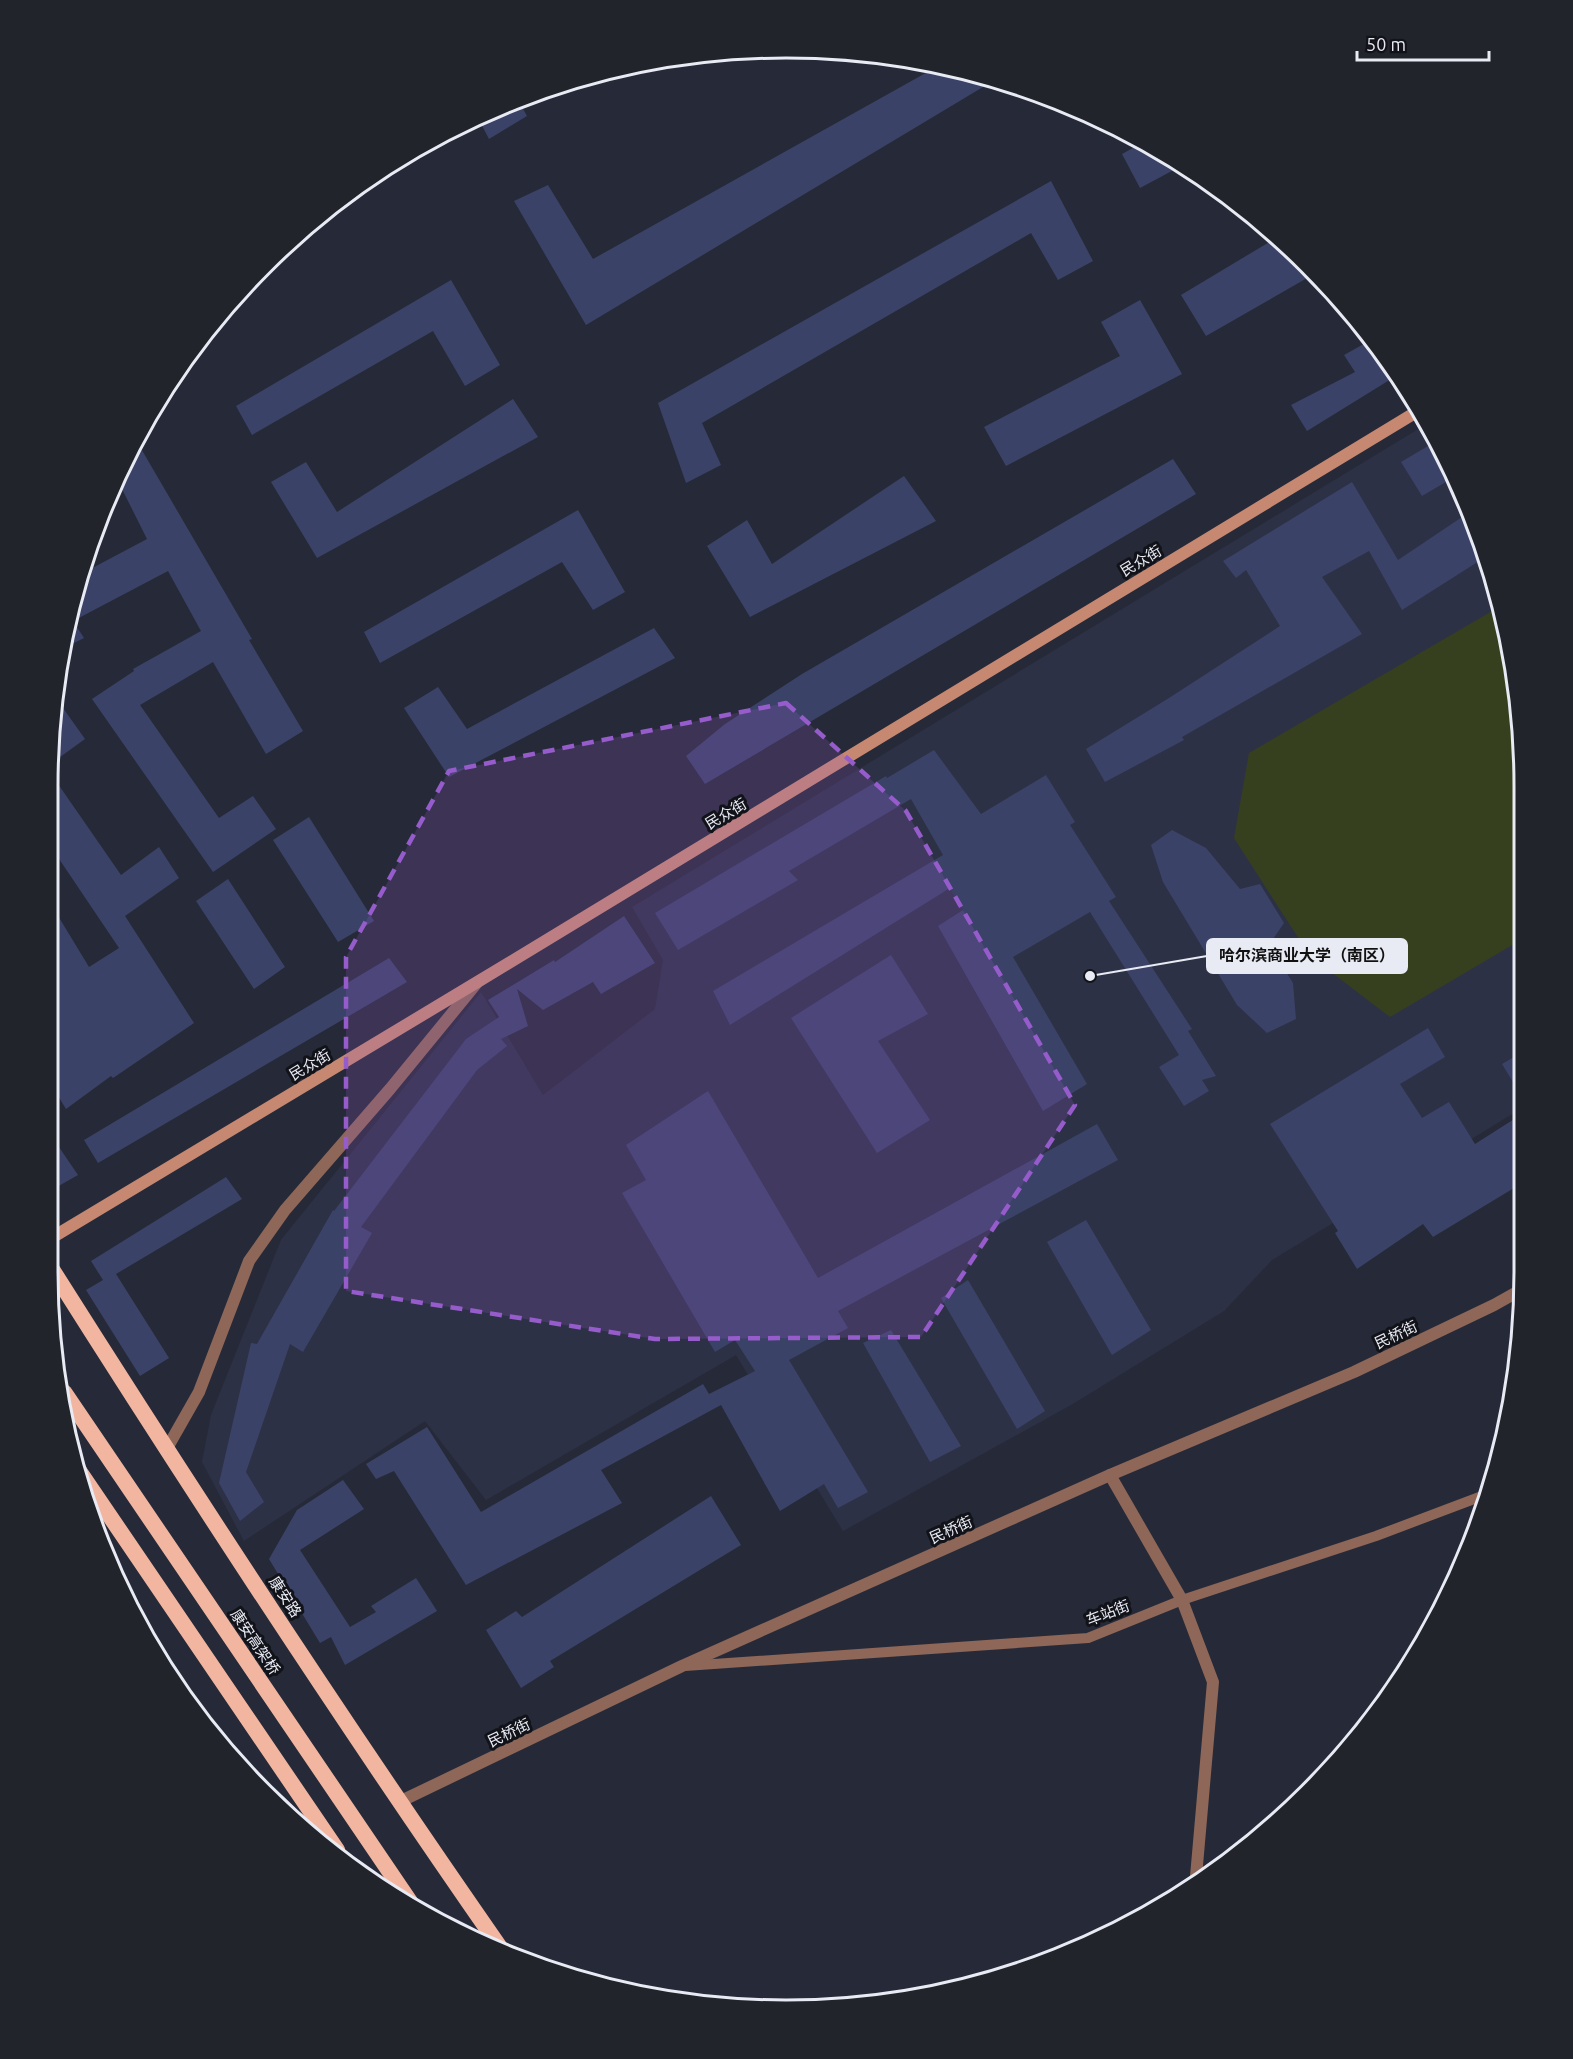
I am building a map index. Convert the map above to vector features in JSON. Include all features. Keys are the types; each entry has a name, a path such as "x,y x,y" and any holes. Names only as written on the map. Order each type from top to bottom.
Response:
{"highway":[{"name":"康安路","path":"59,1281 166,1450 399,1802 494,1938"},
{"name":"康安高架桥","path":"70,1401 403,1891"},
{"path":"92,1489 330,1839"}],"main road":[{"name":"民众街","path":"59,1233 1412,415"}],"street":[{"path":"166,1450 199,1392 249,1261 285,1210 390,1089 479,981"},
{"name":"民桥街","path":"399,1802 682,1666 1110,1475 1353,1372 1514,1294"},
{"path":"1110,1475 1182,1600 1213,1682 1196,1874"}],"lane":[{"name":"车站街","path":"682,1666 1088,1638 1182,1600 1376,1536 1479,1498"}],"highlighted area":[{"path":"786,703 906,811 1075,1105 921,1337 655,1339 346,1291 346,957 449,771"}],"shaded area":[{"path":"1420,428 1459,508 1476,552 1501,644 1508,691 1513,739 1514,786 1514,1113 1272,1260 1224,1311 1071,1405 843,1531 736,1355 486,1500 425,1421 244,1541 202,1462 211,1415 281,1240 481,992 543,1095 655,1009 663,960 632,907"}],"green space":[{"path":"1493,611 1501,644 1513,739 1514,944 1390,1017 1310,956 1234,838 1249,753"}],"building":[{"path":"928,72 985,86 586,325 514,201 548,185 593,259"},
{"path":"523,108 527,116 489,139 482,126"},
{"path":"1134,147 1174,170 1140,188 1122,154"},
{"path":"1051,181 1093,261 1058,280 1031,233 702,423 721,465 686,483 658,403"},
{"path":"1270,242 1307,278 1206,336 1181,295"},
{"path":"451,280 500,365 465,386 433,331 252,435 236,406"},
{"path":"1140,300 1182,374 1006,466 984,427 1120,356 1101,322"},
{"path":"1364,344 1390,380 1307,431 1291,405 1355,372 1344,355"},
{"path":"513,399 538,437 317,558 271,482 306,462 337,512"},
{"path":"1429,446 1447,482 1422,496 1401,462"},
{"path":"142,450 303,731 266,754 213,662 140,705 219,818 253,796 276,829 213,872 92,699 134,671 133,669 201,631 168,571 78,618 92,568 147,539 122,490"},
{"path":"1173,459 1196,494 705,784 686,756 725,724 802,674"},
{"path":"904,476 936,521 750,617 707,546 747,520 772,564"},
{"path":"1352,482 1398,560 1462,517 1479,561 1402,610 1369,551 1322,577 1362,634 1182,737 1184,740 1105,782 1086,749 1280,626 1246,570 1236,578 1223,561"},
{"path":"578,510 625,592 593,610 562,562 380,663 364,632"},
{"path":"76,626 84,638 72,644"},
{"path":"654,628 675,658 449,777 404,708 438,687 467,729"},
{"path":"63,708 85,739 60,757"},
{"path":"934,750 981,814 1046,775 1075,822 1070,825 1116,897 1109,901 1192,1029 1188,1031 1216,1076 1202,1080 1209,1091 1184,1106 1159,1067 1179,1055 1090,912 1013,957 1087,1084 1043,1111 938,926 963,910 950,888 730,1025 713,991 943,855 911,799 789,871 798,880 678,950 655,913"},
{"path":"59,785 121,875 159,847 179,878 125,916 194,1023 113,1078 111,1076 66,1109 59,1097 59,918 89,967 119,948 59,859"},
{"path":"309,817 374,921 338,942 273,840"},
{"path":"1172,830 1206,848 1240,889 1260,884 1284,923 1269,945 1293,983 1296,1019 1267,1033 1237,1005 1163,882 1151,845"},
{"path":"228,879 285,967 254,989 196,901"},
{"path":"624,916 655,963 601,994 593,982 543,1010 517,989 528,1026 501,1039 507,1046 477,1070 361,1227 372,1233 303,1352 290,1344 246,1472 264,1502 240,1521 219,1483 251,1343 257,1344 333,1210 466,1039 499,1017 488,1000 554,960 555,962"},
{"path":"891,955 928,1014 878,1041 930,1120 877,1153 791,1018"},
{"path":"389,958 407,982 98,1163 84,1140"},
{"path":"1428,1028 1445,1057 1400,1084 1422,1118 1449,1102 1475,1144 1514,1119 1514,1188 1433,1237 1423,1224 1357,1269 1335,1233 1338,1231 1270,1124"},
{"path":"1514,1057 1514,1084 1502,1064"},
{"path":"708,1091 818,1278 1097,1124 1118,1160 838,1311 848,1328 789,1360 868,1492 838,1508 824,1484 780,1511 721,1405 601,1470 622,1503 466,1585 394,1471 376,1479 366,1464 427,1427 481,1512 703,1384 709,1394 755,1371 735,1340 715,1352 622,1193 646,1180 626,1145"},
{"path":"59,1147 78,1175 59,1186"},
{"path":"226,1177 242,1199 116,1274 169,1358 140,1376 86,1290 103,1280 91,1261"},
{"path":"1086,1220 1151,1330 1112,1355 1047,1242"},
{"path":"968,1280 1045,1411 1017,1429 941,1298"},
{"path":"891,1330 961,1446 930,1462 863,1343"},
{"path":"343,1480 364,1509 300,1550 350,1627 376,1612 371,1606 416,1578 437,1611 345,1665 331,1637 320,1643 269,1559 297,1510"},
{"path":"711,1496 741,1545 550,1661 554,1667 521,1688 486,1630 516,1611 522,1617"}],"place":[{"name":"哈尔滨商业大学（南区）","path":"1090,976"}]}
